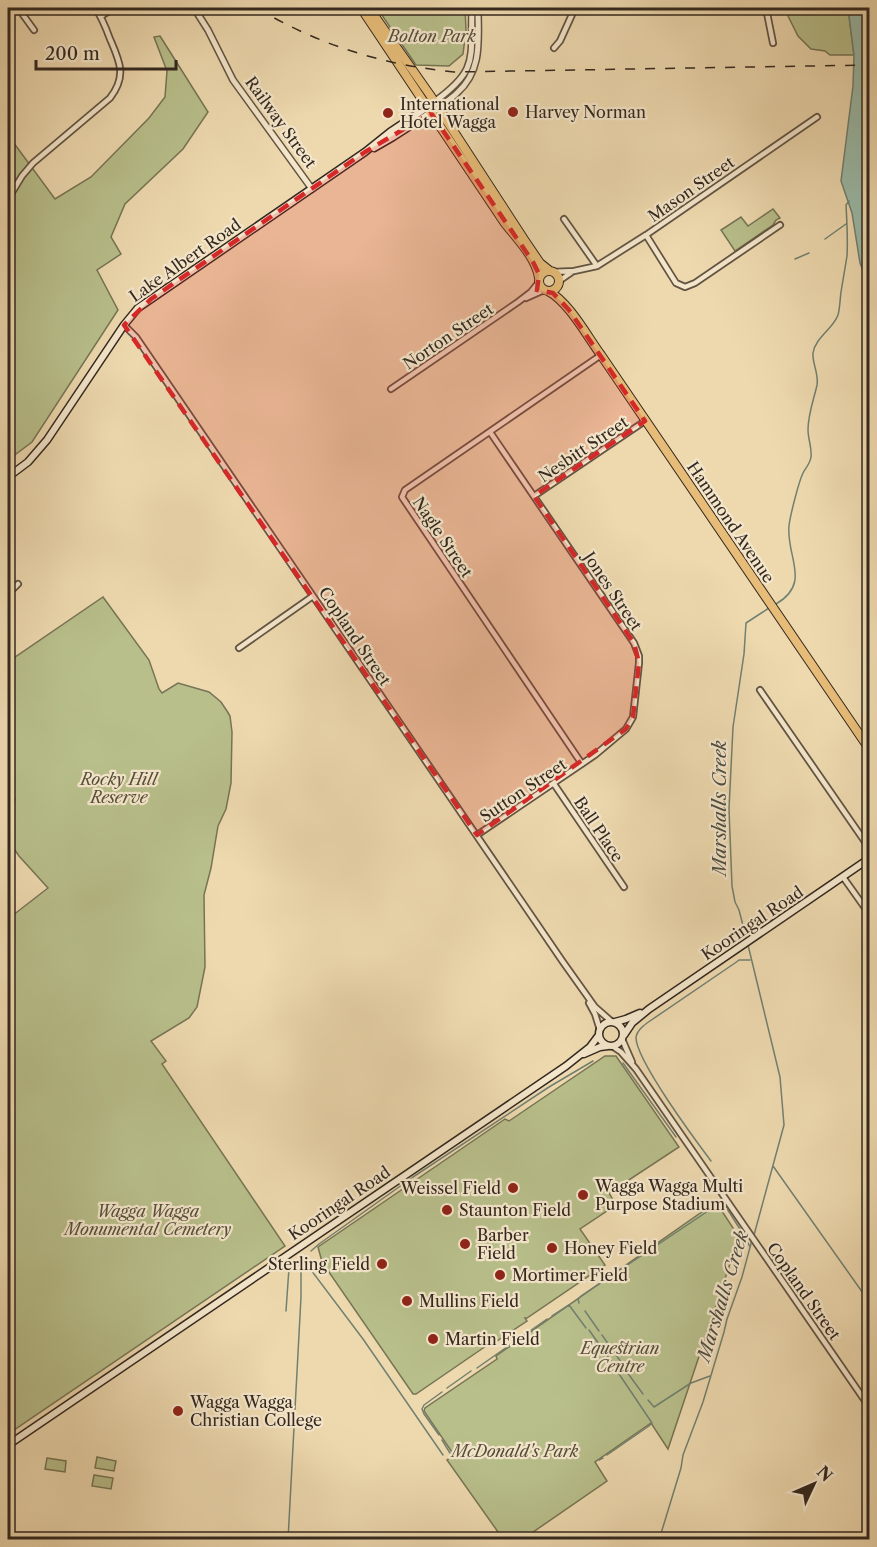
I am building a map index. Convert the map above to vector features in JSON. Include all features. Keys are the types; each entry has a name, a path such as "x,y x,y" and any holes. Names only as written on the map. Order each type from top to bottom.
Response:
{"highway":[{"path":"361,8 432,108 540,262 557,275 558,283 554,290 546,290 539,280 533,262 504,222 432,108 369,8"},
{"path":"539,280 542,273 551,272"},
{"name":"Hammond Avenue","path":"558,283 569,310"},
{"name":"Hammond Avenue","path":"546,290 556,296 569,310 601,355 870,750"}],"main road":[{"name":"Lake Albert Road","path":"8,477 28,462 47,440 133,313 365,152 393,137 432,108"},
{"name":"Kooringal Road","path":"623,1037 632,1023 649,1009 870,858"},
{"name":"Kooringal Road","path":"613,1021 626,1019 649,1009"},
{"path":"613,1021 621,1027 623,1037 617,1045 610,1046 601,1041 599,1032 603,1025 613,1021"},
{"name":"Kooringal Road","path":"8,1445 566,1065 590,1047 599,1032"},
{"name":"Kooringal Road","path":"566,1065 600,1047 610,1046"}],"street":[{"path":"18,8 34,30"},
{"path":"8,199 27,169 103,104 119,83 121,75 118,58 101,16 95,8"},
{"path":"101,16 114,8"},
{"name":"Railway Street","path":"194,8 236,83 312,189"},
{"path":"432,108 458,82 468,68 472,50 472,8"},
{"path":"432,108 462,89 473,70 478,50 478,8"},
{"path":"554,48 560,41 575,8"},
{"path":"765,8 773,43"},
{"name":"Mason Street","path":"558,283 566,274 597,266 646,235 817,117"},
{"path":"564,219 597,266"},
{"path":"646,235 676,283 682,287 688,287 780,225"},
{"name":"Mason Street","path":"551,272 574,271"},
{"name":"Norton Street","path":"391,389 518,302 531,292 539,280"},
{"name":"Norton Street","path":"518,302 546,290"},
{"name":"Copland Street","path":"124,326 136,338 563,962 591,1006 599,1032"},
{"name":"Nagle Street","path":"582,764 402,497 405,490 601,355"},
{"name":"Nesbitt Street","path":"534,496 645,421"},
{"name":"Jones Street","path":"490,432 634,643 639,656 633,717 630,723 615,740 582,764"},
{"path":"8,594 18,584"},
{"path":"239,648 313,596"},
{"path":"760,690 870,849"},
{"name":"Sutton Street","path":"477,836 582,764"},
{"name":"Ball Place","path":"554,784 624,887"},
{"path":"843,877 870,915"},
{"name":"Copland Street","path":"563,962 596,1007 613,1021"},
{"name":"Copland Street","path":"623,1037 626,1051 636,1069 870,1408"},
{"name":"Copland Street","path":"610,1046 621,1052 636,1069"}],"highlighted area":[{"path":"431,113 533,262 539,274 537,290 553,293 569,310 645,421 534,496 634,643 639,663 633,717 626,729 477,835 124,325 151,299 365,152"}],"green space":[{"name":"Bolton Park","path":"377,8 465,8 466,30 463,54 449,66 416,65"},
{"path":"786,8 848,8 854,55 830,55 825,51 811,49 798,36"},
{"path":"160,36 208,112 183,149 125,204 111,237 121,254 97,270 118,310 32,442 8,460 8,135 55,199 91,177 149,118 165,97 167,71 154,37"},
{"path":"773,209 780,218 735,251 721,230 741,217 748,226"},
{"name":"Rocky Hill Reserve","path":"103,597 149,660 162,693 178,683 209,692 221,702 230,716 231,783 226,809 218,826 204,895 205,967 197,1007 189,1018 151,1041 166,1061 162,1064 285,1246 8,1434 8,919 48,888 8,840 15,799 8,795 8,662"},
{"path":"605,1056 616,1056 679,1147 609,1193 616,1205 580,1229 605,1265 525,1318 527,1321 413,1394 322,1262 318,1247 505,1119 509,1121"},
{"name":"Equestrian Centre","path":"716,1202 739,1237 668,1449 651,1423 595,1462 607,1481 523,1539 503,1539 447,1460 454,1455 424,1411 425,1408"},
{"path":"97,1457 116,1461 114,1471 95,1468"},
{"path":"47,1458 66,1461 65,1472 45,1469"},
{"path":"94,1475 113,1478 111,1489 92,1486"}],"shaded area":[{"path":"848,8 869,8 869,285 860,263 852,213 841,181 853,86 854,55"}],"waterway":[{"name":"Marshalls Creek","path":"776,604 787,596 793,587 795,578 789,526 799,483 811,457 808,424 817,385 813,353 817,343 836,320 839,312 847,256 846,205 849,201"},
{"path":"825,239 846,224"},
{"path":"795,259 809,253"},
{"name":"Marshalls Creek","path":"747,941 732,886 729,809 733,727 744,654 746,623 769,608"},
{"name":"Marshalls Creek","path":"748,945 780,1077 784,1125 754,1235"},
{"path":"711,1161 655,1081 638,1048 636,1037 647,1023 739,960 750,960"},
{"path":"311,1251 413,1177 549,1087 593,1061"},
{"path":"623,1063 676,1137"},
{"path":"773,1166 870,1303"},
{"path":"579,1303 578,1299 581,1296 720,1203 724,1204 750,1247"},
{"name":"Marshalls Creek","path":"659,1540 683,1455 703,1402 752,1240"},
{"path":"288,1540 301,1266 306,1257"},
{"path":"286,1311 289,1268 292,1265 308,1266 363,1339 443,1455"},
{"path":"552,1316 569,1305 586,1328"},
{"path":"585,1311 599,1331"},
{"path":"477,1368 547,1319"},
{"path":"589,1330 611,1361"},
{"path":"602,1335 621,1362"},
{"path":"607,1455 652,1423 613,1365"},
{"path":"624,1368 643,1394"},
{"path":"447,1388 471,1371"},
{"path":"648,1400 654,1407 691,1383 710,1376"},
{"path":"439,1435 422,1409 442,1392"},
{"path":"442,1440 450,1453"},
{"path":"599,1460 603,1458"}],"railway":[{"path":"257,8 304,33 352,51 402,64 454,72 870,65"}],"place":[{"name":"Harvey Norman","path":"513,112"},
{"name":"International Hotel Wagga","path":"388,113"},
{"name":"Weissel Field","path":"513,1188"},
{"name":"Wagga Wagga Multi Purpose Stadium","path":"583,1195"},
{"name":"Staunton Field","path":"447,1210"},
{"name":"Barber Field","path":"465,1244"},
{"name":"Honey Field","path":"552,1248"},
{"name":"Sterling Field","path":"382,1264"},
{"name":"Mortimer Field","path":"500,1275"},
{"name":"Mullins Field","path":"407,1301"},
{"name":"Martin Field","path":"433,1339"},
{"name":"Wagga Wagga Christian College","path":"178,1411"}],"park label":[{"name":"Wagga Wagga Monumental Cemetery","path":"148,1220"},
{"name":"McDonald's Park","path":"515,1451"}]}
